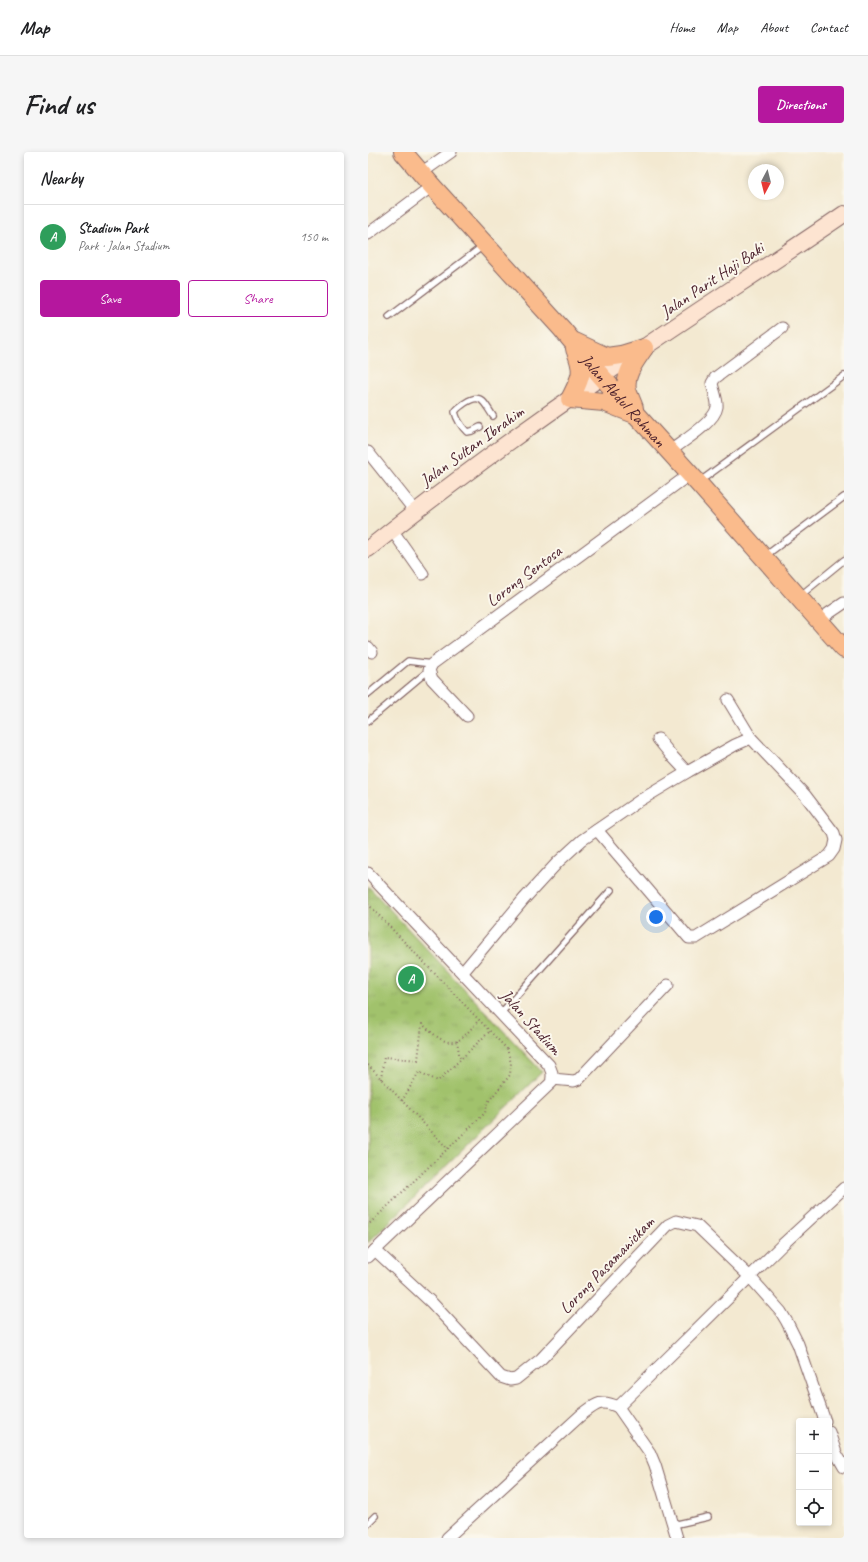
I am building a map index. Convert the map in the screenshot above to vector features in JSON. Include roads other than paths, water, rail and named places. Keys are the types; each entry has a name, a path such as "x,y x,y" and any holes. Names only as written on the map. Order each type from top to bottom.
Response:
{"main road":[{"name":"Jalan Abdul Rahman","path":"403,152 427,176 601,376 694,478 844,649"},
{"path":"572,341 606,357 621,355 644,348"},
{"path":"572,341 582,368 581,375 570,398 604,402 636,414"},
{"path":"636,414 627,388 628,376 632,366 644,348"}],"street":[{"path":"368,234 427,176 438,161 451,152"},
{"name":"Jalan Parit Haji Baki","path":"601,376 844,214"},
{"path":"670,452 709,421 716,412 718,406 712,383 715,378 782,328"},
{"name":"Jalan Sultan Ibrahim","path":"368,549 498,450 601,376"},
{"path":"368,452 415,512"},
{"name":"Lorong Sentosa","path":"431,667 694,478"},
{"path":"392,530 423,574"},
{"path":"819,620 843,605"},
{"path":"431,667 432,679 467,716"},
{"path":"597,830 689,938 696,938 829,856 834,849 836,840 834,833 805,795 751,738 728,700"},
{"path":"463,972 558,862 582,840 639,801 687,772 735,745 751,738"},
{"path":"658,739 687,772"},
{"name":"Jalan Stadium","path":"368,873 463,972 549,1065 552,1073 552,1082 371,1253"},
{"path":"552,1079 574,1081 579,1079 668,984"},
{"path":"621,1412 750,1277 844,1188"},
{"name":"Lorong Pasamanickam","path":"371,1253 432,1303 501,1377 510,1380 516,1379 541,1359 668,1225 676,1221 696,1226 750,1277 788,1322 798,1344 824,1418"},
{"path":"447,1538 580,1416 597,1404 608,1402 621,1412 650,1453 677,1538"},
{"path":"832,1441 836,1453 844,1467"}],"lane":[{"path":"389,318 485,244"},
{"path":"694,478 844,376"},
{"path":"480,427 467,432 461,426 455,412 457,409 472,398 477,397 482,399 493,416"},
{"path":"763,557 844,497"},
{"path":"799,597 844,560"},
{"path":"368,694 408,661 431,667"},
{"path":"368,721 431,667"},
{"path":"501,1013 611,890"},
{"path":"368,1523 375,1516"},
{"path":"673,1525 708,1517"}],"place":[{"name":"Stadium Park","path":"411,979"}]}
